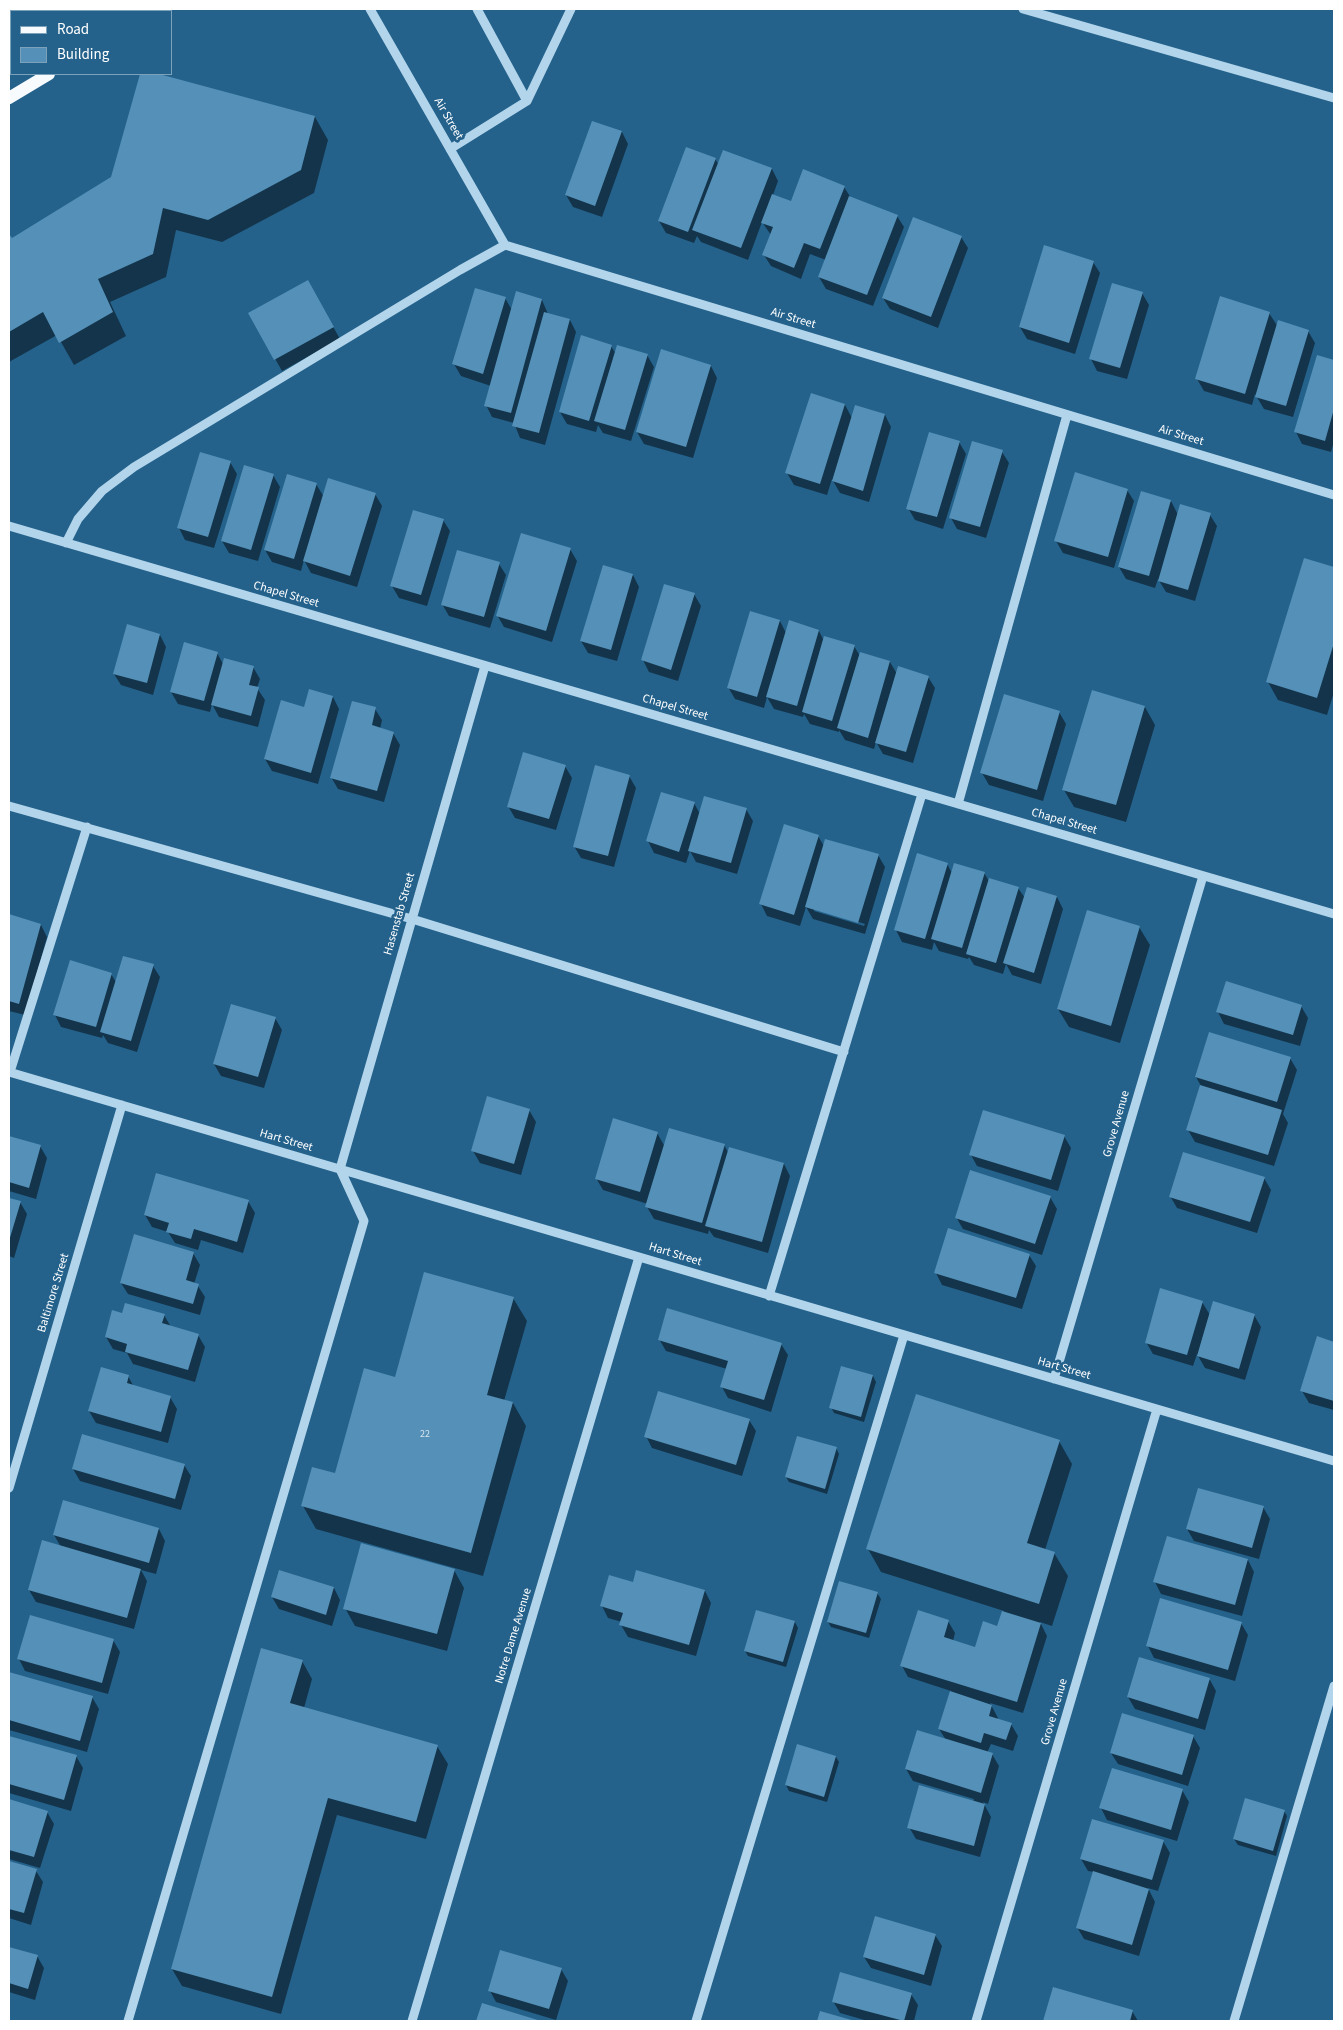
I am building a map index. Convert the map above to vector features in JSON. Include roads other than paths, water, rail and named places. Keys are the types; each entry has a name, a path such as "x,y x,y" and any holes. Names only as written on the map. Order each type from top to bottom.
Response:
{"main road":[{"path":"9,98 48,75"}],"street":[{"name":"Air Street","path":"370,9 505,245 1334,495"},
{"path":"477,9 527,101"},
{"path":"450,148 527,101 571,9"},
{"path":"1022,9 1334,98"},
{"path":"66,543 78,519 102,491 134,467 460,270 505,245"},
{"path":"958,804 1067,415"},
{"name":"Chapel Street","path":"9,526 1334,914"},
{"name":"Hasenstab Street","path":"340,1169 485,666"},
{"path":"769,1296 922,794"},
{"path":"9,806 412,919 844,1052"},
{"path":"9,1072 87,827"},
{"name":"Grove Avenue","path":"1054,1379 1203,876"},
{"name":"Hart Street","path":"9,1072 1334,1461"},
{"name":"Baltimore Street","path":"9,1488 122,1105"},
{"path":"128,2021 364,1221 340,1169"},
{"name":"Notre Dame Avenue","path":"412,2021 639,1257"},
{"path":"696,2021 904,1335"},
{"name":"Grove Avenue","path":"976,2021 1157,1409"},
{"path":"1234,2021 1334,1686"}]}
